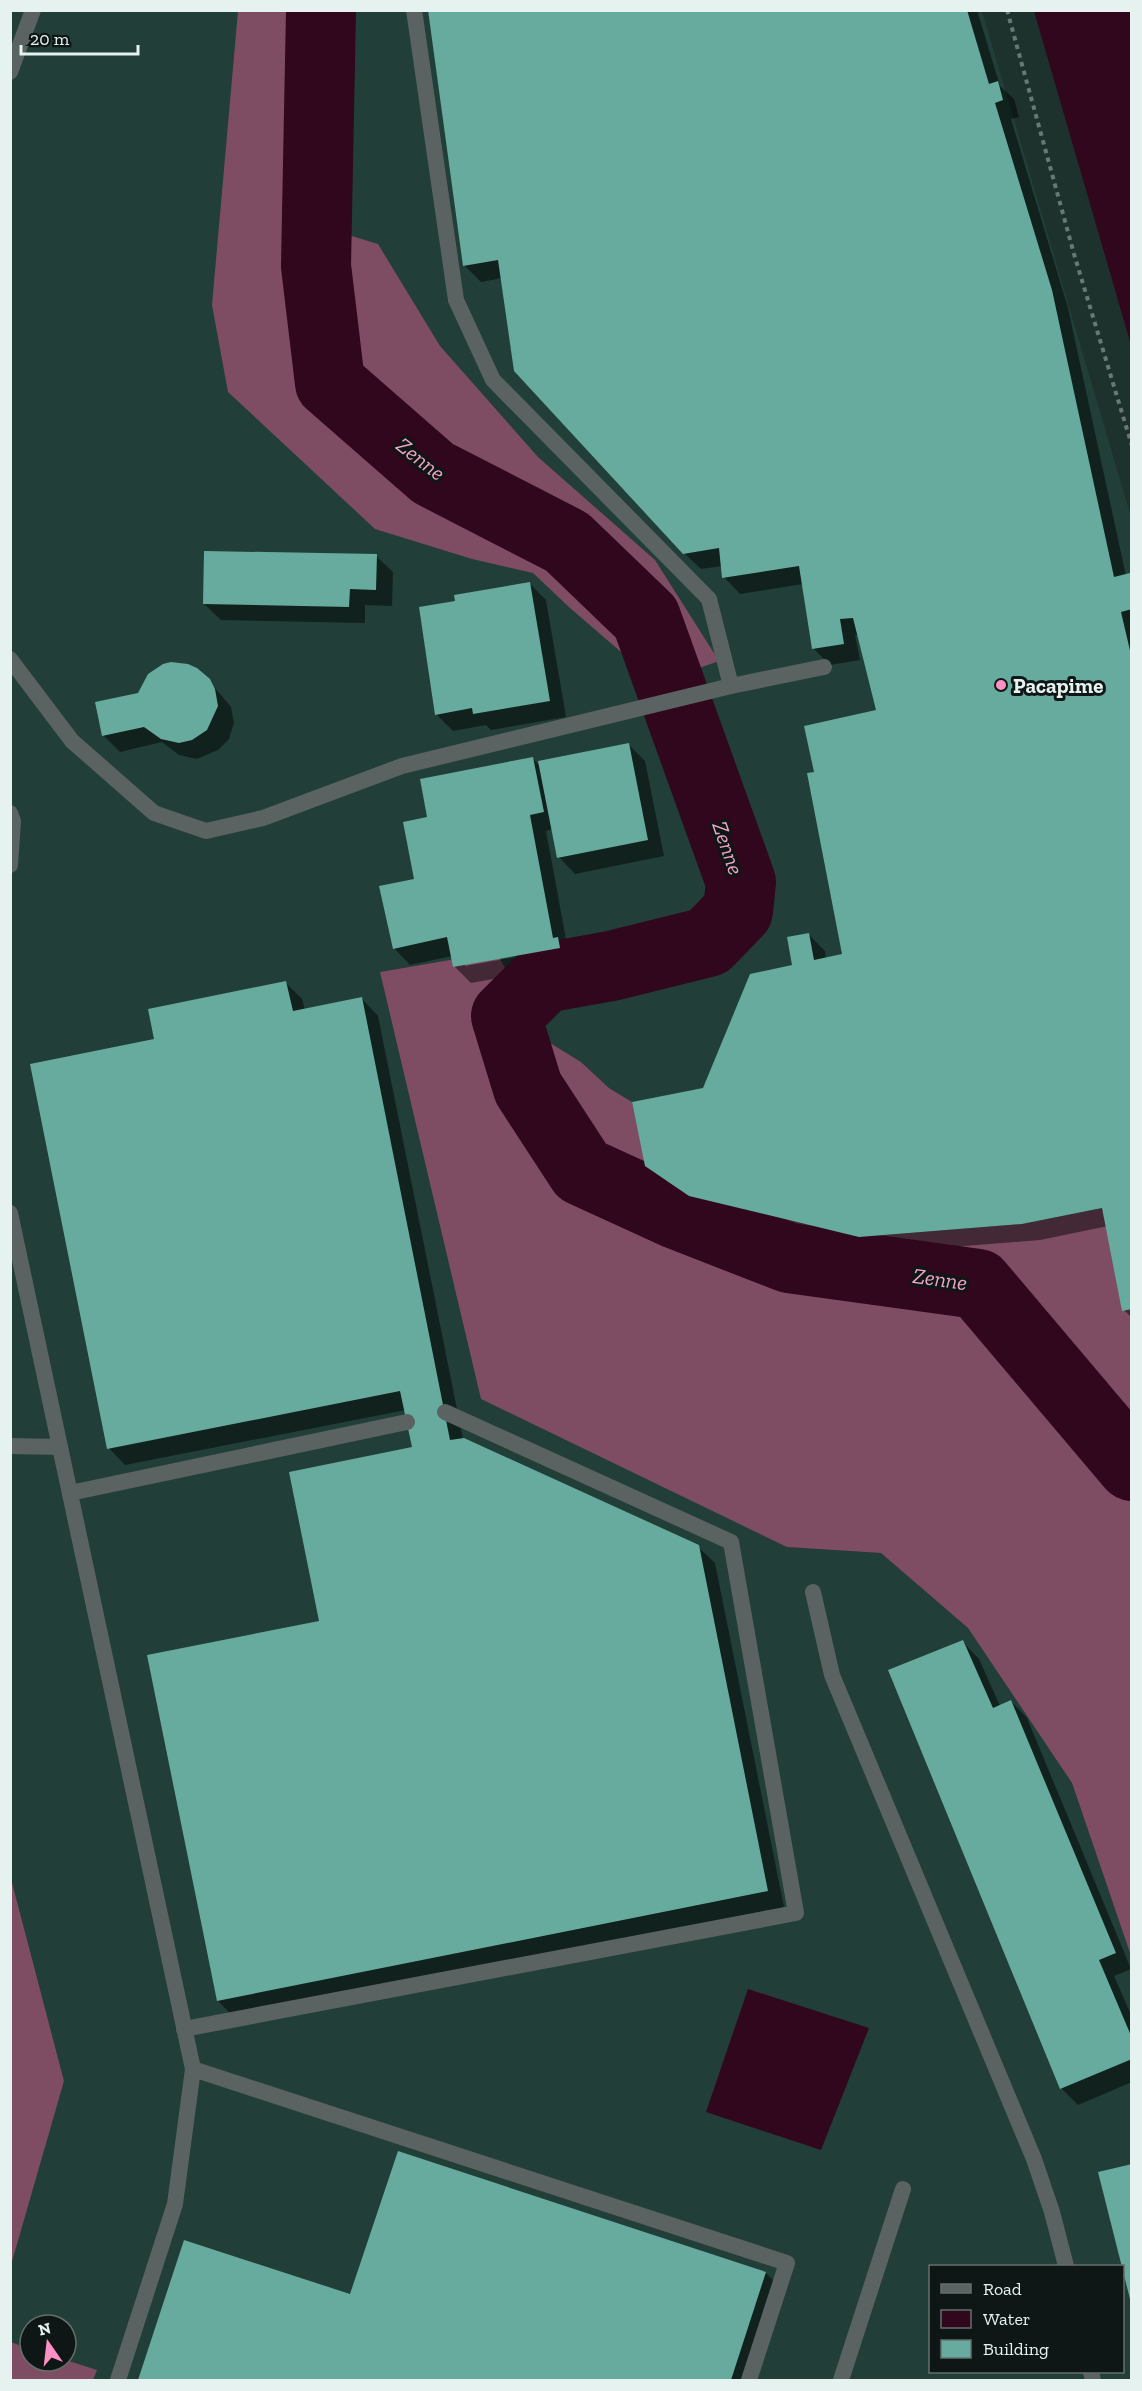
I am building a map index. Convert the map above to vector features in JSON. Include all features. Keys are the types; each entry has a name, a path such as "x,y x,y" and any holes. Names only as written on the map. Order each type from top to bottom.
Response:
{"street":[{"path":"10,72 33,10"},
{"path":"414,10 456,300 493,380 708,599 731,686"},
{"path":"10,659 72,741 153,813 206,831 263,818 402,766 731,686 824,667"},
{"path":"10,813 13,821 10,865"},
{"path":"10,1213 193,2069 175,2204 118,2380"},
{"path":"184,2029 796,1913 731,1542 445,1412"},
{"path":"70,1493 407,1422"},
{"path":"10,1446 60,1447"},
{"path":"813,1592 832,1675 1034,2159 1052,2212 1066,2265"},
{"path":"193,2069 787,2263 749,2380"},
{"path":"841,2380 903,2189"}],"path":[{"path":"1006,10 1074,254 1131,446"}],"shaded area":[{"path":"11,11 982,11 1131,517 1131,1309 1102,1208 1022,1224 859,1237 689,1196 645,1166 632,1102 609,1088 581,1062 547,1041 496,952 380,972 787,1547 881,1553 968,1628 1072,1783 1131,1956 1131,2380 93,2380 96,2370 78,2364 78,2313 18,2313 18,2345 11,2342 10,2265 64,2081 10,1879"},
{"path":"238,11 314,11 325,228 378,244 440,346 538,457 655,560 719,661 657,683 533,573 472,559 375,529 228,392 212,305"},
{"path":"496,952 547,1041 581,1062 609,1088 632,1102 646,1166 689,1196 859,1237 1022,1224 1102,1208 1132,1309 1131,1956 1072,1783 968,1628 881,1553 787,1547 481,1399 380,972"},
{"path":"11,1879 64,2081 10,2265"},
{"path":"11,2342 18,2345 18,2373 78,2373 78,2364 97,2370 93,2380 11,2380"}],"water":[{"path":"1034,11 1131,11 1131,345"},
{"path":"748,1989 869,2028 821,2150 706,2112"}],"building":[{"name":"Pacapime","path":"428,10 967,10 989,84 998,81 1003,100 995,103 1052,290 1114,577 1130,573 1132,578 1132,609 1121,612 1132,659 1132,1309 1122,1311 1102,1208 1022,1224 859,1237 689,1196 645,1166 632,1102 703,1088 750,974 792,965 787,937 809,933 814,960 842,954 807,773 814,772 804,726 876,710 853,618 840,619 844,644 812,649 799,566 722,578 719,548 683,554 514,371 498,260 463,266"},
{"path":"204,551 377,554 376,590 350,589 349,607 203,604"},
{"path":"530,582 550,701 473,714 472,708 435,715 419,607 455,601 454,595"},
{"path":"171,662 188,664 210,679 215,689 218,706 207,730 192,740 179,743 161,739 144,727 102,736 95,702 138,693 148,674 163,664"},
{"path":"629,743 648,840 557,858 538,761"},
{"path":"533,757 544,812 530,815 553,938 558,937 560,948 453,967 447,937 393,949 379,886 414,879 403,822 427,817 420,779"},
{"path":"286,981 293,1011 362,997 450,1440 464,1438 699,1545 768,1891 217,2001 147,1655 319,1621 289,1472 412,1447 400,1391 107,1449 30,1064 154,1039 148,1009"},
{"path":"963,1640 993,1708 1011,1700 1116,1953 1099,1960 1132,2038 1132,2059 1060,2089 888,1670"},
{"path":"398,2151 766,2272 731,2380 138,2380 184,2240 350,2294"},
{"path":"1132,2164 1132,2303 1124,2275 1124,2265 1121,2265 1098,2172"}],"waterway":[{"name":"Zenne","path":"321,10 316,266 330,383 433,473 567,542 646,618 741,882 738,911 708,942 611,966 544,978 506,1016 528,1088 582,1171 676,1214 789,1258 978,1284 1132,1466"}],"place":[{"name":"Pacapime","path":"1001,685"}]}
